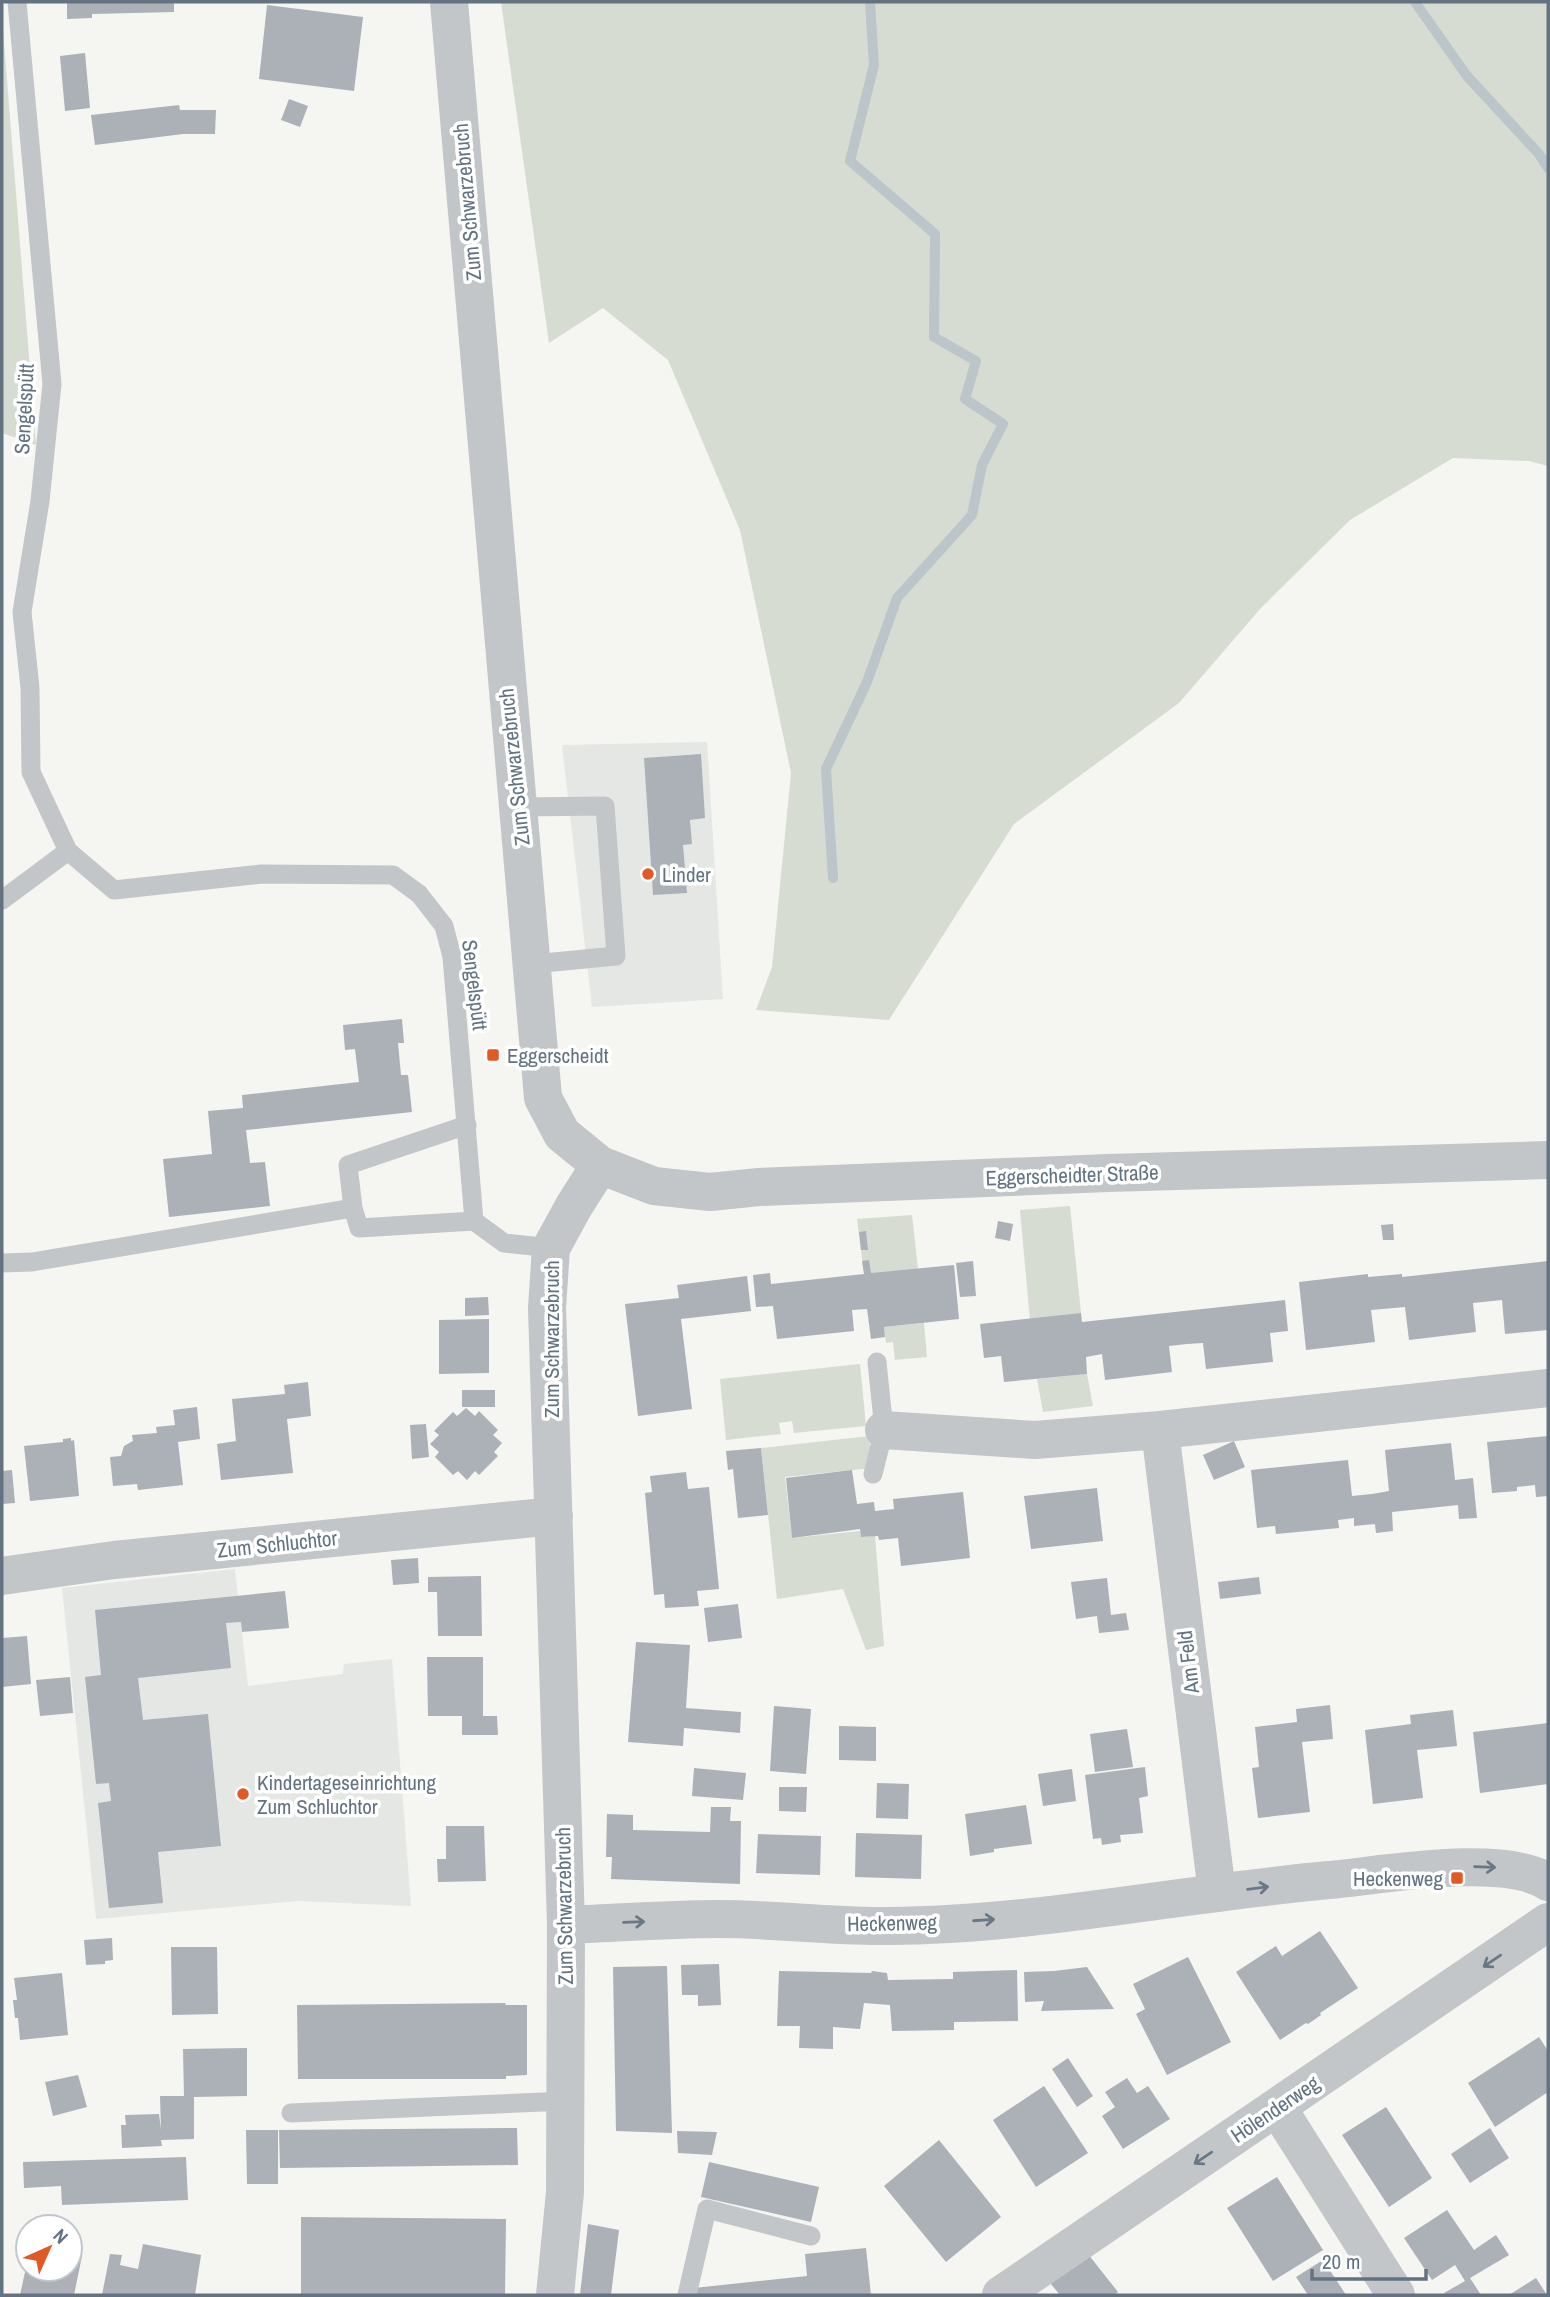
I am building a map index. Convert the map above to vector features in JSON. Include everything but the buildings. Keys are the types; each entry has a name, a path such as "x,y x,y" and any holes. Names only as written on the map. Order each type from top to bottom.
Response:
{"street":[{"name":"Zum Schwarzebruch","path":"449,2 543,1098 562,1134 600,1165 551,1248 547,1308 566,1925 565,2192 555,2295"},
{"name":"Eggerscheidter Straße","path":"600,1165 654,1186 710,1192 759,1187 1108,1173 1548,1160"},
{"path":"884,1430 1035,1440 1160,1430 1548,1388"},
{"name":"Am Feld","path":"1160,1430 1217,1893"},
{"name":"Zum Schluchtor","path":"2,1576 114,1560 554,1516"},
{"name":"Heckenweg","path":"566,1925 720,1919 888,1926 1056,1916 1321,1880 1468,1867 1501,1868 1548,1882"},
{"name":"Hölenderweg","path":"1001,2295 1548,1922"},
{"path":"1276,2107 1396,2295"}],"lane":[{"name":"Sengelspütt","path":"17,2 52,384 40,501 22,612 30,688 31,772 68,851 114,890 262,874 393,875 419,894 443,926 452,957 474,1221"},
{"path":"519,807 605,806 616,956 533,964"},
{"path":"2,900 68,851"},
{"path":"467,1125 348,1165 359,1228 474,1221 504,1242 551,1248"},
{"path":"2,1263 32,1262 354,1208"},
{"path":"873,1474 884,1430 877,1362"},
{"path":"291,2113 566,2101"},
{"path":"687,2295 707,2210 811,2236"}],"shaded area":[{"path":"501,2 1548,2 1548,466 1529,461 1453,458 1350,520 1260,609 1179,703 1014,824 889,1020 756,1010 772,967 791,773 740,530 668,360 603,308 549,343"},
{"path":"2,17 36,445 2,433"},
{"path":"707,742 723,999 592,1007 562,745"},
{"path":"1070,1206 1081,1313 1030,1320 1020,1210"},
{"path":"912,1215 918,1269 864,1274 857,1219"},
{"path":"924,1323 927,1357 895,1360 893,1342 886,1343 884,1327"},
{"path":"860,1364 866,1426 794,1433 792,1421 779,1423 781,1434 726,1440 720,1379"},
{"path":"1087,1374 1093,1406 1043,1412 1037,1379"},
{"path":"869,1436 872,1468 785,1477 792,1538 860,1531 861,1537 875,1536 884,1646 866,1650 843,1589 777,1599 761,1448"},
{"name":"Kindertageseinrichtung Zum Schluchtor","path":"235,1569 248,1686 343,1674 344,1664 392,1659 411,1906 298,1901 96,1919 62,1588"}],"waterway":[{"path":"833,878 826,769 867,682 897,598 972,515 982,465 1003,424 965,399 976,361 934,337 935,234 850,161 874,65 870,2"},
{"path":"1415,2 1467,76 1539,154 1548,168"}],"place":[{"name":"Linder","path":"648,874"},
{"name":"Eggerscheidt","path":"493,1055"},
{"name":"Kindertageseinrichtung Zum Schluchtor","path":"243,1794"},
{"name":"Heckenweg","path":"1457,1878"}]}
